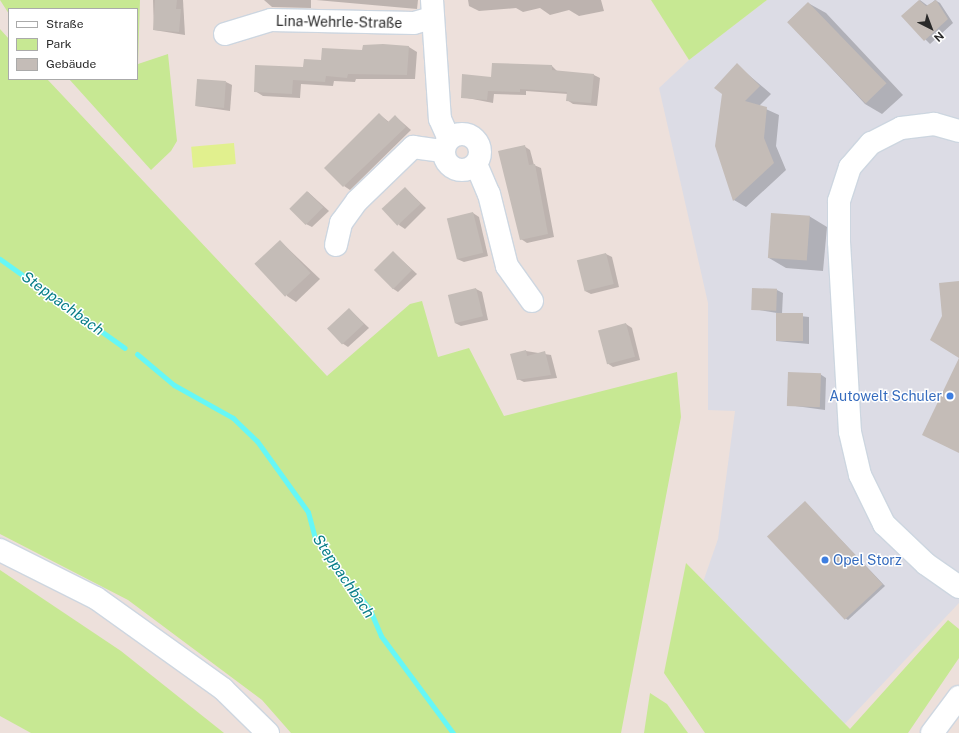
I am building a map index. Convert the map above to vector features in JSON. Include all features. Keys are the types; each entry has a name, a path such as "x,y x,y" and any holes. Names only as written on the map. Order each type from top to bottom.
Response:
{"street":[{"name":"Lina-Wehrle-Straße","path":"225,34 271,20 414,23 432,9"},
{"path":"432,9 440,119 446,145 446,162 455,170 466,170 476,164 489,194 507,266 532,300"},
{"path":"959,131 934,124 901,128 872,143 850,168 839,200 839,242 850,432 860,475 884,524 926,564 959,587"},
{"path":"336,245 341,223 357,201 413,148 446,145"},
{"path":"0,550 102,602 223,689 268,733"},
{"path":"932,733 959,697"}],"shaded area":[{"path":"767,0 959,0 959,603 836,733 674,665 718,539 735,411 708,410 708,303 659,88 689,60"}],"green space":[{"path":"0,0 140,0 138,64 138,8 8,8 8,12"},
{"path":"651,0 767,0 689,60"},
{"path":"0,29 8,38 8,80 48,80 327,376 410,304 422,301 438,357 469,348 504,416 677,372 681,417 621,733 291,733 262,700 128,600 0,534"},
{"path":"168,54 177,141 171,151 151,170 70,80 138,80 138,64"},
{"path":"234,143 236,164 193,168 191,147"},
{"path":"686,563 850,729 948,620 959,629 959,658 908,733 705,733 664,673"},
{"path":"0,570 121,651 224,733 31,733 0,716"},
{"path":"650,693 667,704 688,733 644,733"}],"building":[{"path":"155,0 177,0 176,9 181,9 179,32 153,30"},
{"path":"919,0 926,6 936,0 948,19 924,41 901,16"},
{"path":"808,2 886,83 866,103 787,22"},
{"path":"383,44 409,46 407,75 348,74 347,78 326,76 325,82 293,80 292,94 254,92 255,65 303,67 304,59 321,60 322,48 362,50 363,45"},
{"path":"492,63 552,65 552,70 594,74 591,103 566,101 567,92 520,89 520,92 488,91 487,100 461,98 462,74 491,77"},
{"path":"737,63 760,86 745,101 767,107 764,138 774,163 733,201 715,146 722,94 714,88"},
{"path":"197,79 226,81 224,108 195,106"},
{"path":"379,113 388,122 395,115 406,127 343,187 324,168"},
{"path":"525,145 529,165 535,164 548,234 520,240 498,151"},
{"path":"405,187 421,204 397,226 382,209"},
{"path":"307,191 323,207 306,225 289,209"},
{"path":"473,212 483,253 457,259 447,219"},
{"path":"771,213 810,216 807,261 768,258"},
{"path":"280,240 311,273 285,297 254,264"},
{"path":"393,251 412,270 393,289 374,270"},
{"path":"606,253 614,284 585,291 577,260"},
{"name":"Autowelt Schuler","path":"959,281 959,358 930,340 942,316 939,283"},
{"path":"476,288 483,316 455,323 448,295"},
{"path":"752,288 777,289 776,311 751,310"},
{"path":"349,308 364,324 342,345 327,328"},
{"path":"776,313 803,313 803,341 776,341"},
{"path":"626,323 635,357 607,364 598,331"},
{"path":"526,350 527,356 545,351 551,375 517,380 510,354"},
{"name":"Autowelt Schuler","path":"959,358 959,453 922,435"},
{"path":"788,372 821,373 820,407 787,406"},
{"name":"Opel Storz","path":"805,501 883,584 845,620 767,536"}],"waterway":[{"name":"Steppachbach","path":"0,259 125,348"},
{"name":"Steppachbach","path":"137,354 174,385 233,418 257,441 308,512 315,539 370,610 381,636 453,733"}],"place":[{"name":"Autowelt Schuler","path":"950,396"},
{"name":"Opel Storz","path":"825,560"}]}
